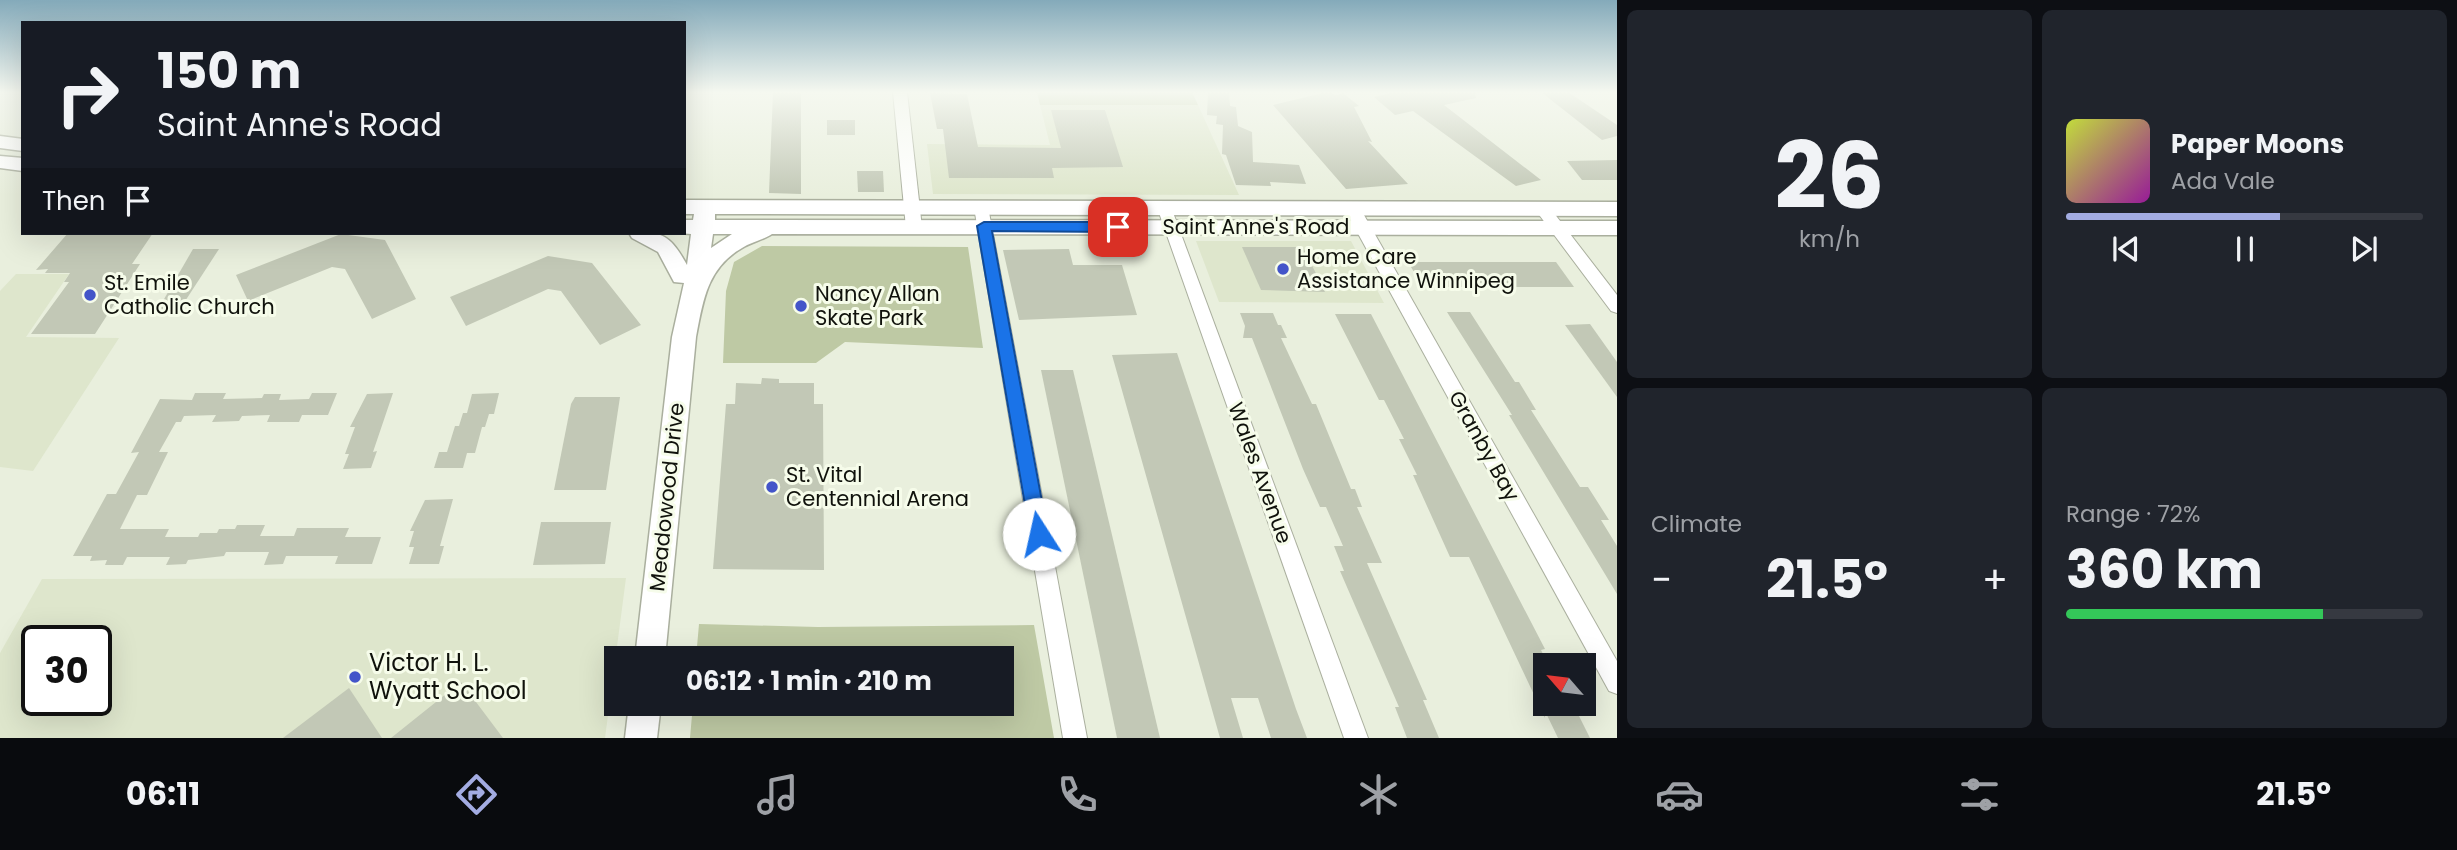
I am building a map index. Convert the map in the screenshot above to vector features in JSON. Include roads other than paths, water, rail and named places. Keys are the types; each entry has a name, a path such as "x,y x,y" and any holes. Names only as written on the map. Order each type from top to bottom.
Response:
{"main road":[{"path":"5,147 21,163"},
{"name":"Saint Anne's Road","path":"1351,218 1542,208 1617,209"},
{"name":"Saint Anne's Road","path":"692,217 795,227 913,218"},
{"name":"Saint Anne's Road","path":"692,217 1351,218 1556,228 1617,228"},
{"name":"Meadowood Drive","path":"651,646 684,337 692,217"},
{"path":"644,235 666,247 689,279 718,253 742,237 795,227"},
{"path":"641,738 644,716"}],"street":[{"path":"904,126 913,218"},
{"path":"1542,208 1617,307"},
{"path":"983,216 1075,738"},
{"name":"Wales Avenue","path":"1168,217 1356,738"},
{"name":"Granby Bay","path":"1351,218 1617,683"}],"place":[{"name":"Home Care Assistance Winnipeg","path":"1283,269"},
{"name":"St. Emile Catholic Church","path":"90,295"},
{"name":"Nancy Allan Skate Park","path":"801,306"},
{"name":"St. Vital Centennial Arena","path":"772,487"},
{"name":"Victor H. L. Wyatt School","path":"355,677"}]}
